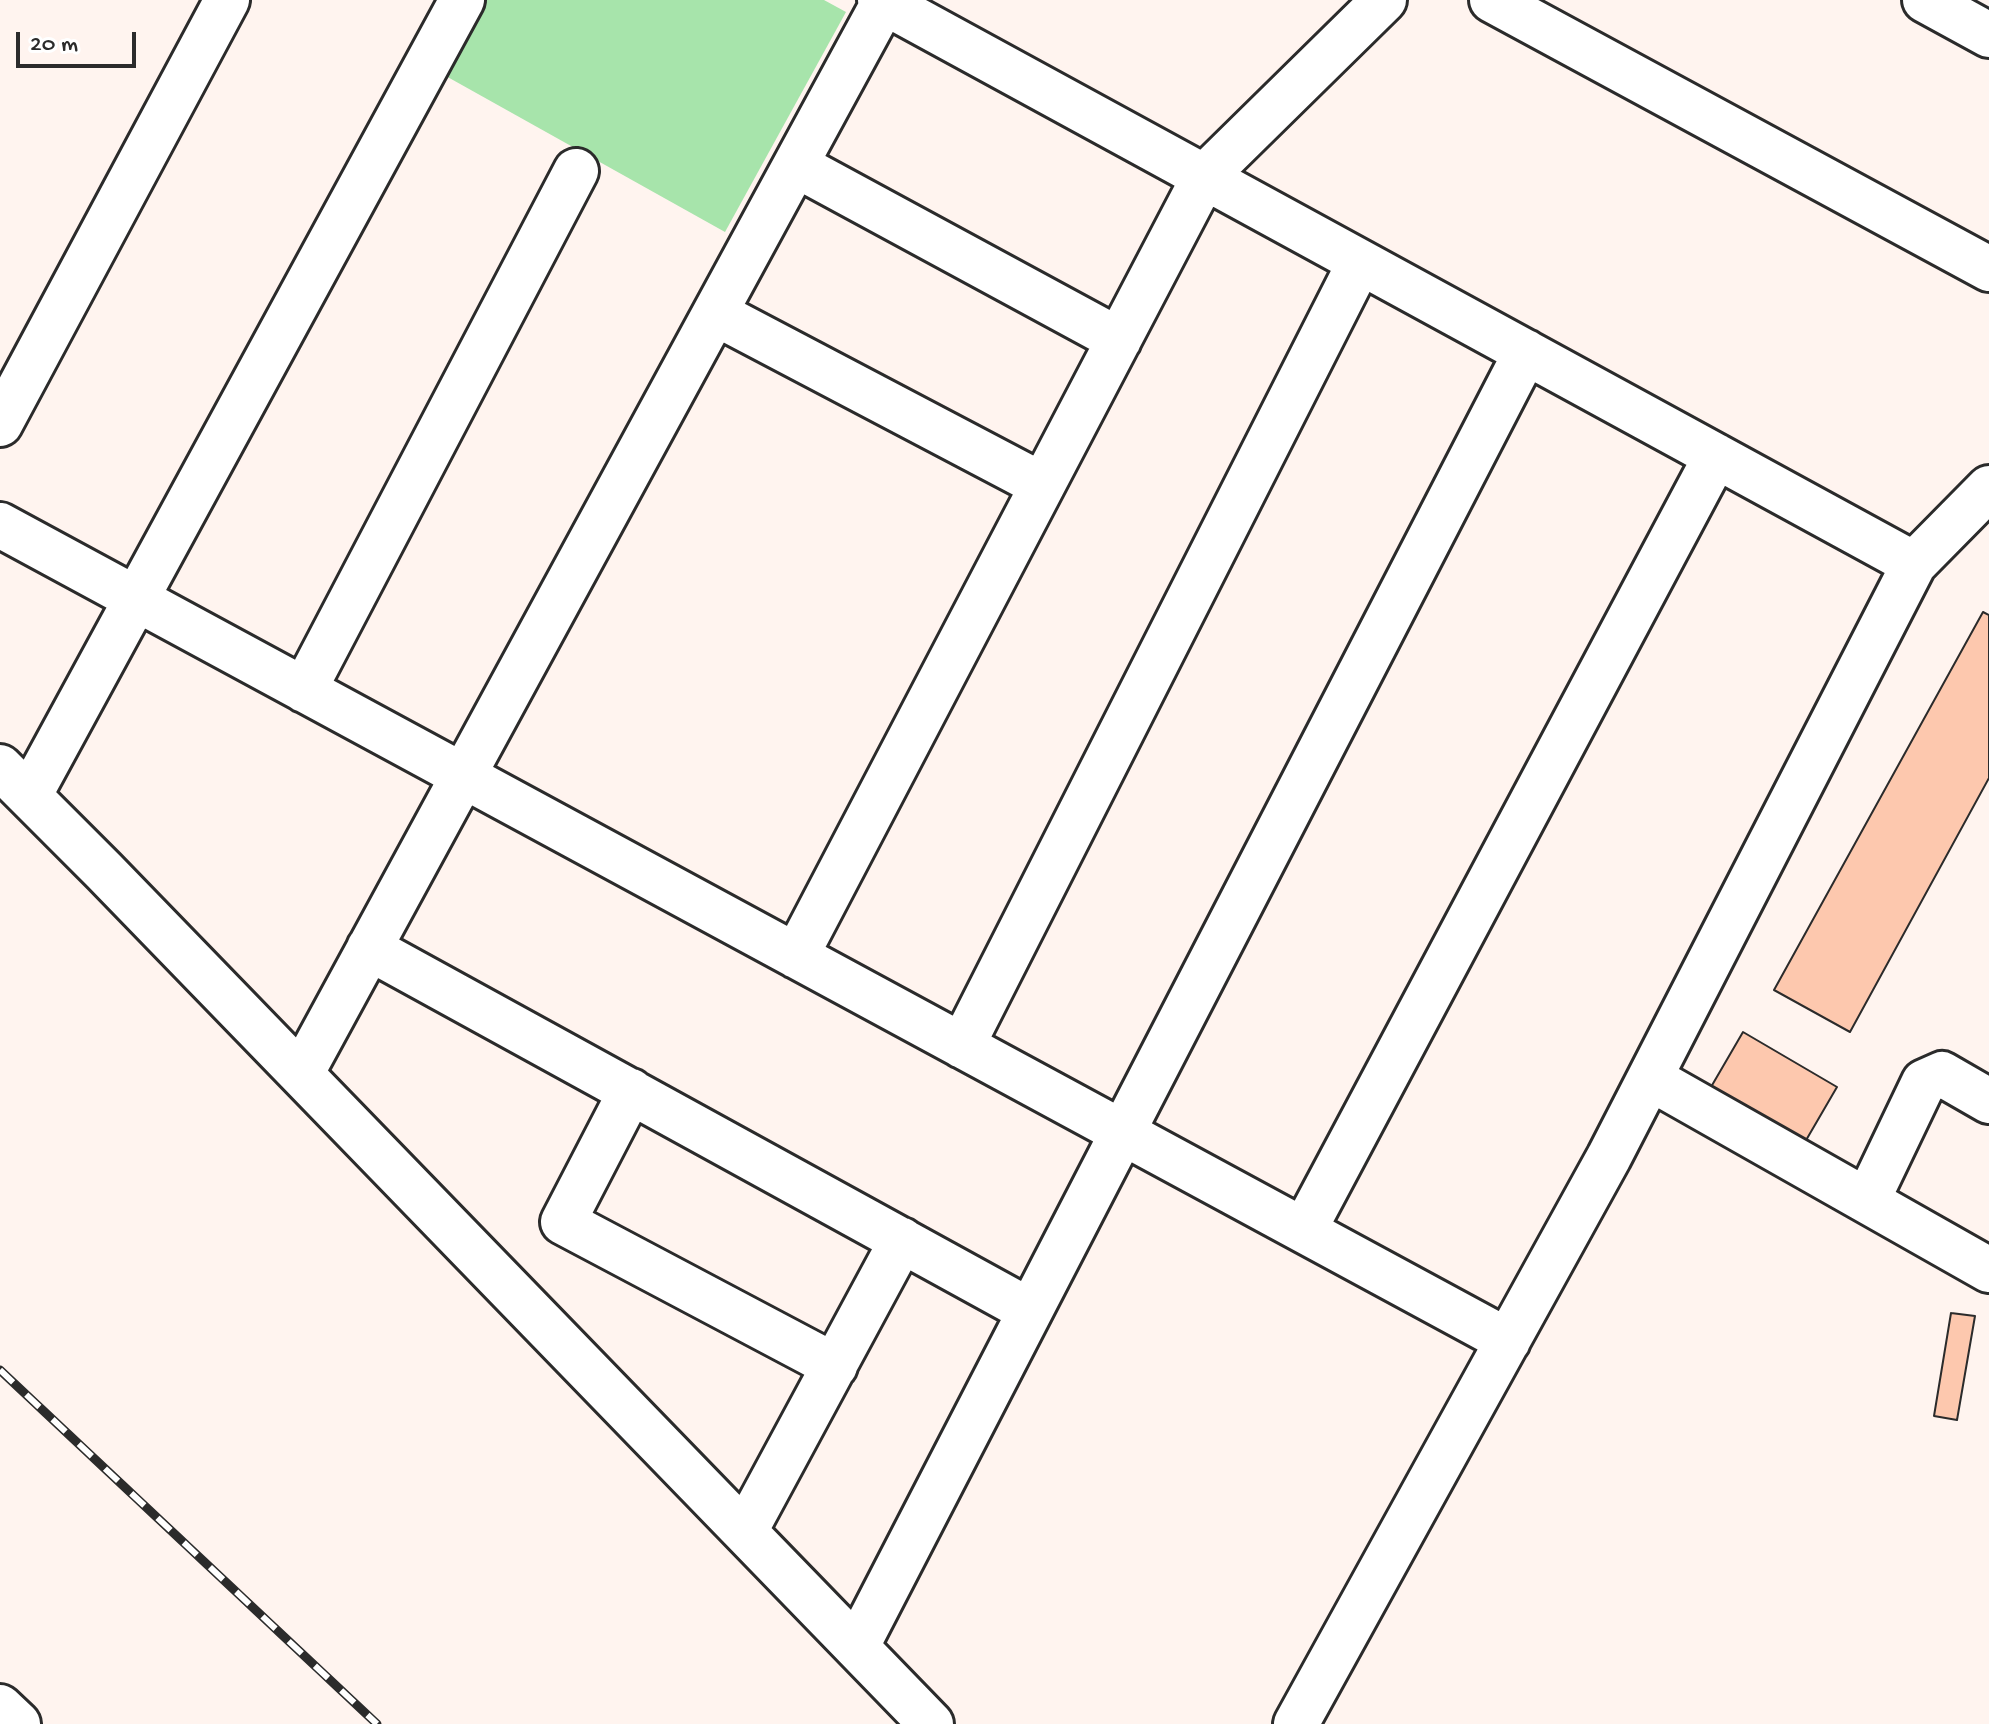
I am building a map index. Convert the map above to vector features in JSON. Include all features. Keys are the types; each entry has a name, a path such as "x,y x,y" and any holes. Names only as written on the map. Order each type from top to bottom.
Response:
{"street":[{"path":"0,424 227,0"},
{"path":"462,0 136,599 14,781 931,1724"},
{"path":"796,956 1204,177 1384,0"},
{"path":"1492,0 1989,269"},
{"path":"1925,0 1989,35"},
{"path":"301,1074 796,165 882,1 1914,564"},
{"path":"796,165 1119,340"},
{"path":"304,690 576,171"},
{"path":"962,1046 1360,262"},
{"path":"715,313 1042,485"},
{"path":"857,1646 1526,352"},
{"path":"1304,1230 1716,456"},
{"path":"1296,1724 1609,1157 1914,564 1989,488"},
{"path":"0,525 1508,1341"},
{"path":"369,948 1030,1311"},
{"path":"1867,1201 1924,1082 1942,1074 1989,1101"},
{"path":"1650,1078 1989,1270"},
{"path":"631,1091 563,1222 835,1366"},
{"path":"745,1531 902,1240"},
{"path":"0,1707 18,1724"}],"green space":[{"path":"485,0 824,0 846,12 725,232 444,75"}],"building":[{"path":"1983,612 1989,615 1989,778 1850,1032 1774,990"},
{"path":"1743,1032 1837,1087 1805,1142 1711,1087"},
{"path":"1951,1313 1975,1316 1957,1420 1934,1416"}],"railway":[{"path":"0,1370 377,1724"}]}
